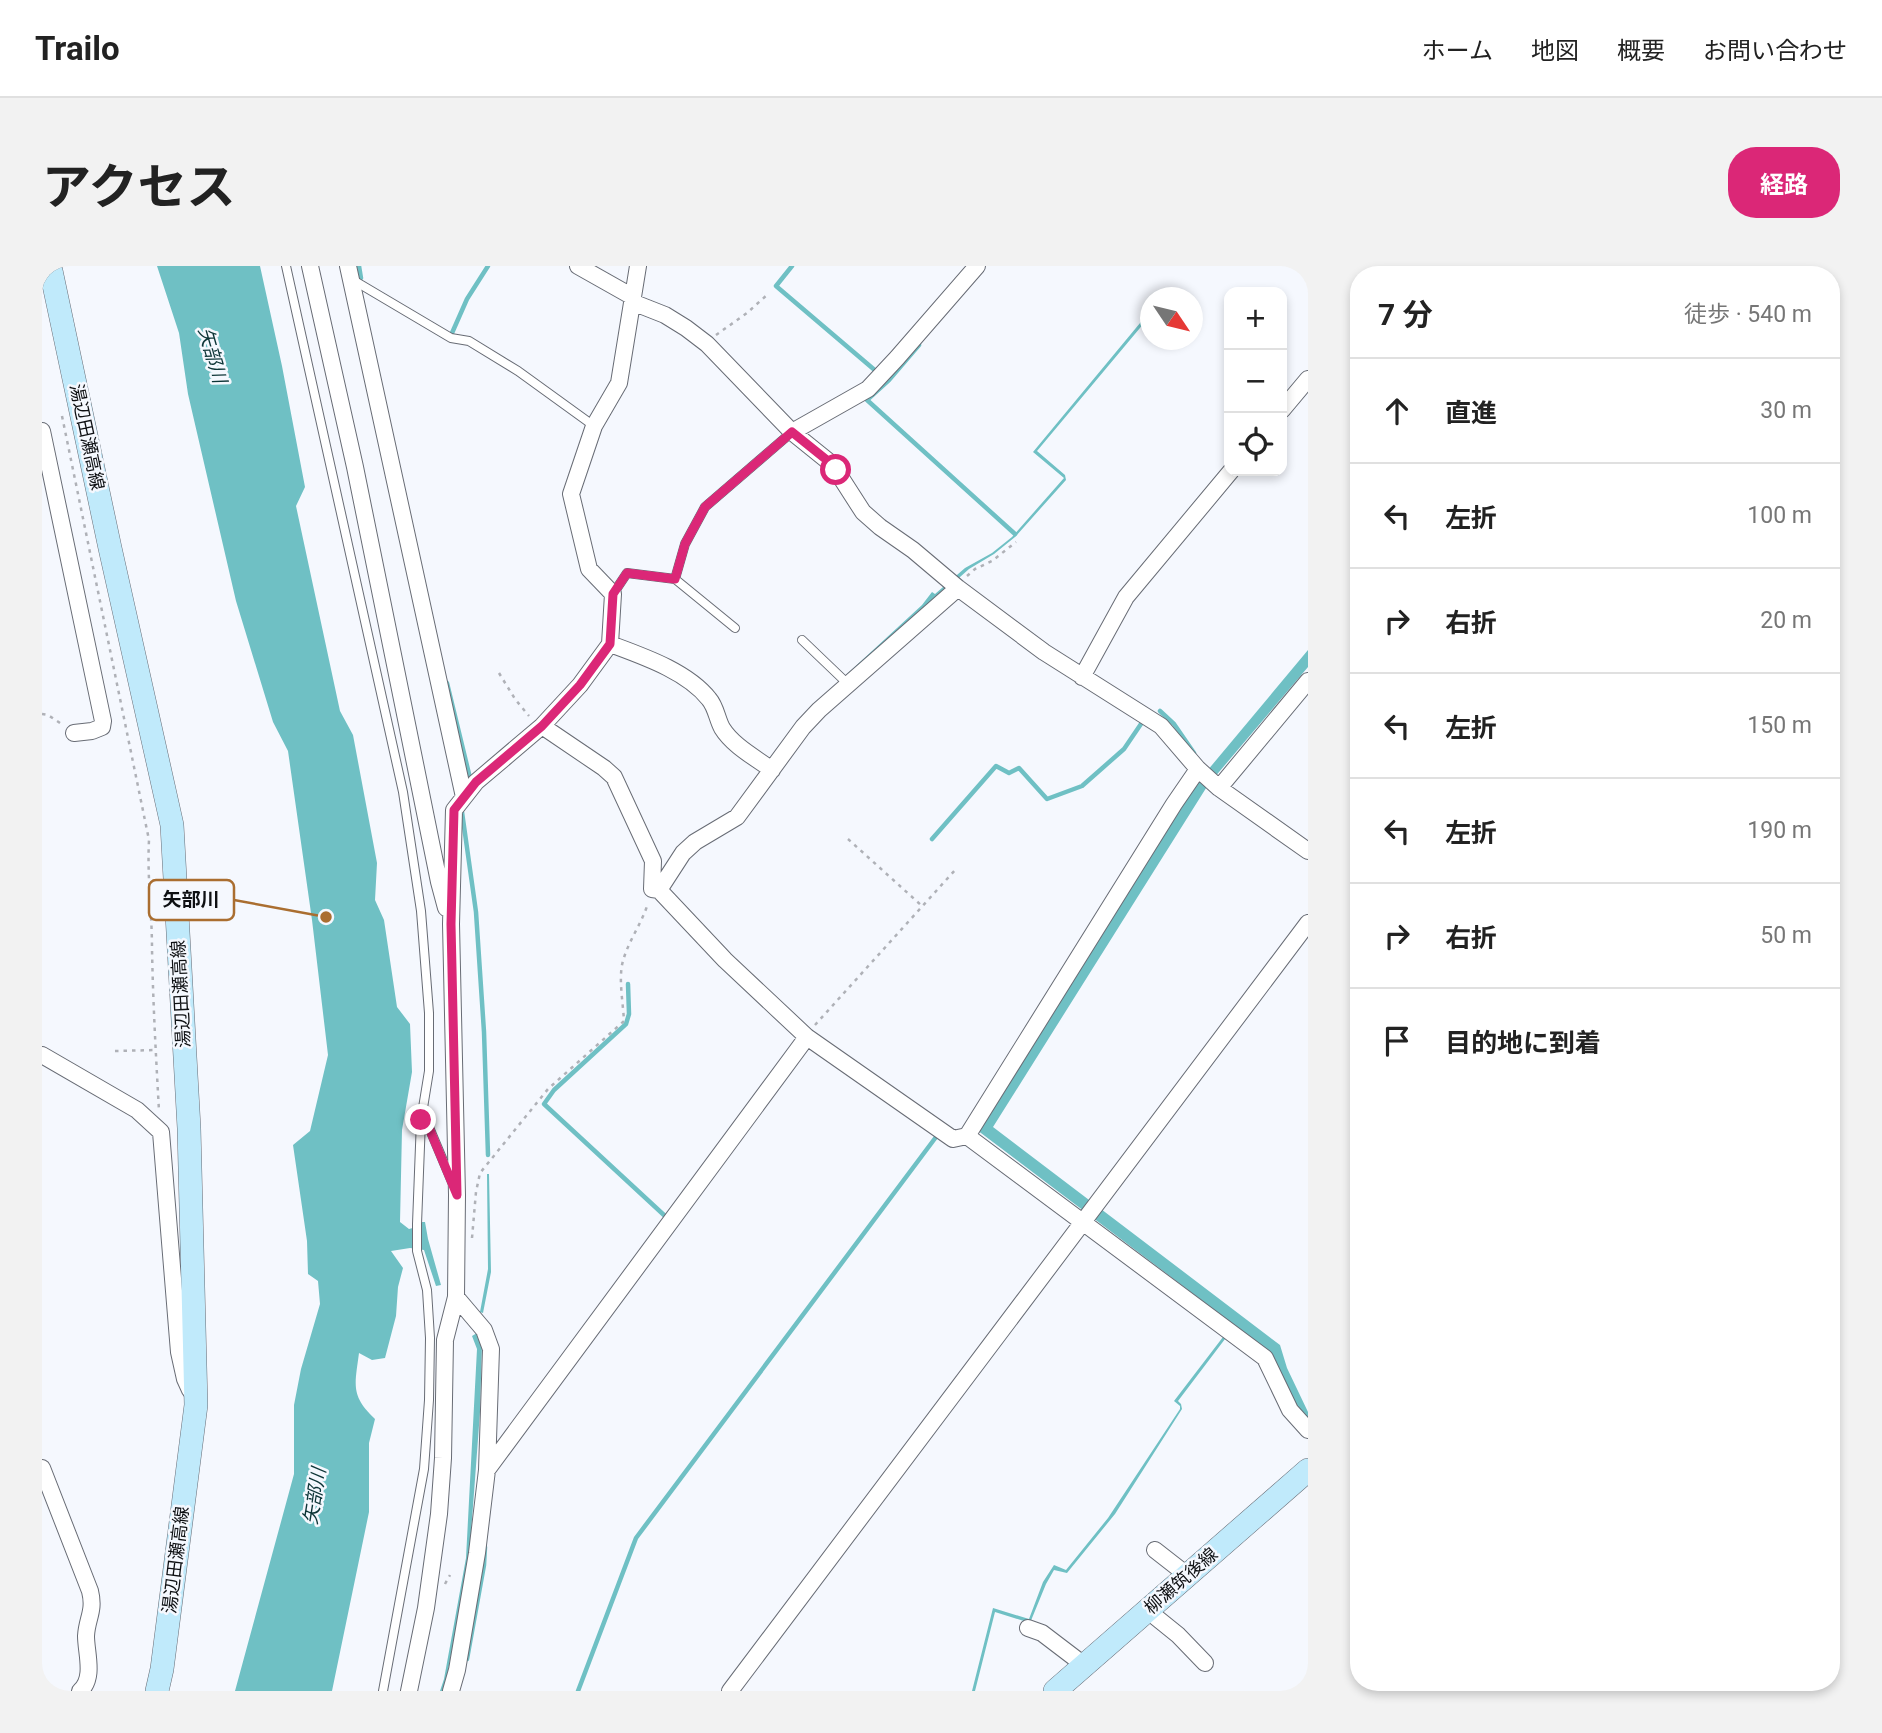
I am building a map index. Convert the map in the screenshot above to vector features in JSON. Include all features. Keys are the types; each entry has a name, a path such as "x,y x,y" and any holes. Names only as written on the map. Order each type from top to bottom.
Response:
{"main road":[{"name":"湯辺田瀬高線","path":"50,266 172,825 189,1128 196,1405 157,1691"},
{"name":"柳瀬筑後線","path":"1055,1691 1308,1470"}],"street":[{"path":"310,266 355,467 439,882 451,924"},
{"path":"578,266 665,315 707,344 792,432 828,461 863,512 880,527 1044,652 1161,726 1198,769 1219,788 1308,851"},
{"path":"792,432 868,388 977,266"},
{"path":"409,1691 426,1608 439,1514 445,1340 456,1297 457,1195 451,924 454,810 476,782 541,727 580,685 610,644 613,594 589,569 571,494 594,426 619,383 633,299 641,269"},
{"path":"349,272 464,797"},
{"path":"1287,404 1308,379"},
{"path":"42,431 103,721 102,727 74,733"},
{"path":"1082,677 1126,597 1227,476"},
{"path":"656,890 683,853 695,842 737,817 803,727 957,587"},
{"path":"610,644 652,659 691,682 710,700 722,729 732,740 772,770"},
{"path":"1219,788 1308,681"},
{"path":"541,727 614,777 653,860 656,890 806,1036 953,1139 967,1136 1090,1214 1265,1358 1290,1410 1308,1430"},
{"path":"967,1136 1198,769"},
{"path":"730,1691 1308,923"},
{"path":"487,1470 806,1036"},
{"path":"42,1055 137,1110 161,1132 179,1353 185,1379 196,1405"},
{"path":"452,1691 477,1553 487,1470 491,1349 484,1330 456,1297"},
{"path":"42,1468 93,1602 86,1634 89,1670 84,1687 80,1691"},
{"path":"1155,1550 1187,1575"},
{"path":"1147,1610 1178,1635 1205,1663"},
{"path":"1028,1629 1042,1633 1084,1665"}],"lane":[{"path":"286,266 403,792 421,911 429,1013 429,1071 422,1111 417,1224 417,1251 427,1290 430,1338 429,1400 424,1469 383,1691"},
{"path":"349,272 451,338 469,341 518,371 594,426"},
{"path":"675,579 685,544 705,507 792,432"},
{"path":"613,594 627,573 675,579 734,628"},
{"path":"802,640 849,685"},
{"path":"422,1111 457,1195"}],"path":[{"path":"707,344 768,293"},
{"path":"62,417 149,840 147,866 161,1132"},
{"path":"957,587 975,569 992,561 1016,542"},
{"path":"499,673 515,699 541,727"},
{"path":"42,714 48,715 74,733"},
{"path":"848,839 922,906"},
{"path":"806,1036 956,869"},
{"path":"470,1246 480,1173 548,1089 624,1021 622,965 631,940 656,890"},
{"path":"115,1051 156,1050"}],"water":[{"path":"157,266 260,266 305,487 296,506 340,711 353,735 377,863 375,900 384,920 397,1007 410,1024 412,1072 402,1130 400,1222 409,1229 425,1222 441,1285 436,1286 424,1250 410,1248 391,1251 403,1268 398,1287 396,1316 385,1358 372,1360 359,1353 356,1389 361,1403 375,1419 369,1443 369,1512 332,1691 235,1691 294,1474 294,1405 301,1369 320,1304 318,1281 308,1274 307,1241 293,1145 310,1131 328,1055 288,751 273,722 236,601 188,394 179,333"},
{"path":"1140,323 1140,328 1037,451 1065,475 1066,480 1015,537 994,554 969,569 849,676 847,674 922,605 932,592 935,594 965,568 992,553 1012,537 1064,478 1033,452"},
{"path":"1308,650 1308,667 1208,785 993,1127 1280,1345 1287,1368 1308,1412 1308,1424 1286,1390 1270,1352 977,1130 1197,783"},
{"path":"487,1174 491,1272 483,1313 480,1312 488,1269"},
{"path":"477,1333 482,1344 480,1412 469,1560 446,1681 443,1691 440,1691 466,1558 477,1349 472,1336"},
{"path":"1223,1337 1225,1339 1178,1401 1182,1409 1115,1514 1067,1573 1054,1570 1030,1623 995,1612 975,1691 972,1691 993,1608 1029,1619 1043,1582 1054,1565 1066,1570 1108,1518 1180,1409 1174,1401"}],"waterway":[{"path":"359,266 361,278"},
{"path":"452,333 467,299 488,266"},
{"path":"792,266 776,286 877,372"},
{"path":"919,345 889,380 867,400 1015,534"},
{"path":"447,683 470,778"},
{"path":"1160,711 1174,724 1194,753"},
{"path":"932,839 996,766 1009,773 1019,768 1047,799 1082,786 1124,749 1143,721"},
{"path":"462,812 476,912 488,1155"},
{"path":"628,984 629,1014 626,1024 554,1090 544,1104 665,1216"},
{"path":"578,1691 636,1538 936,1137"},
{"path":"467,1659 485,1547"}],"place":[{"name":"矢部川","path":"326,917"}],"route":[{"path":"421,1120 422,1111 457,1195 451,924 454,810 476,782 542,726 580,685 610,644 613,594 627,573 675,579 685,544 705,507 792,432 836,470"}]}
